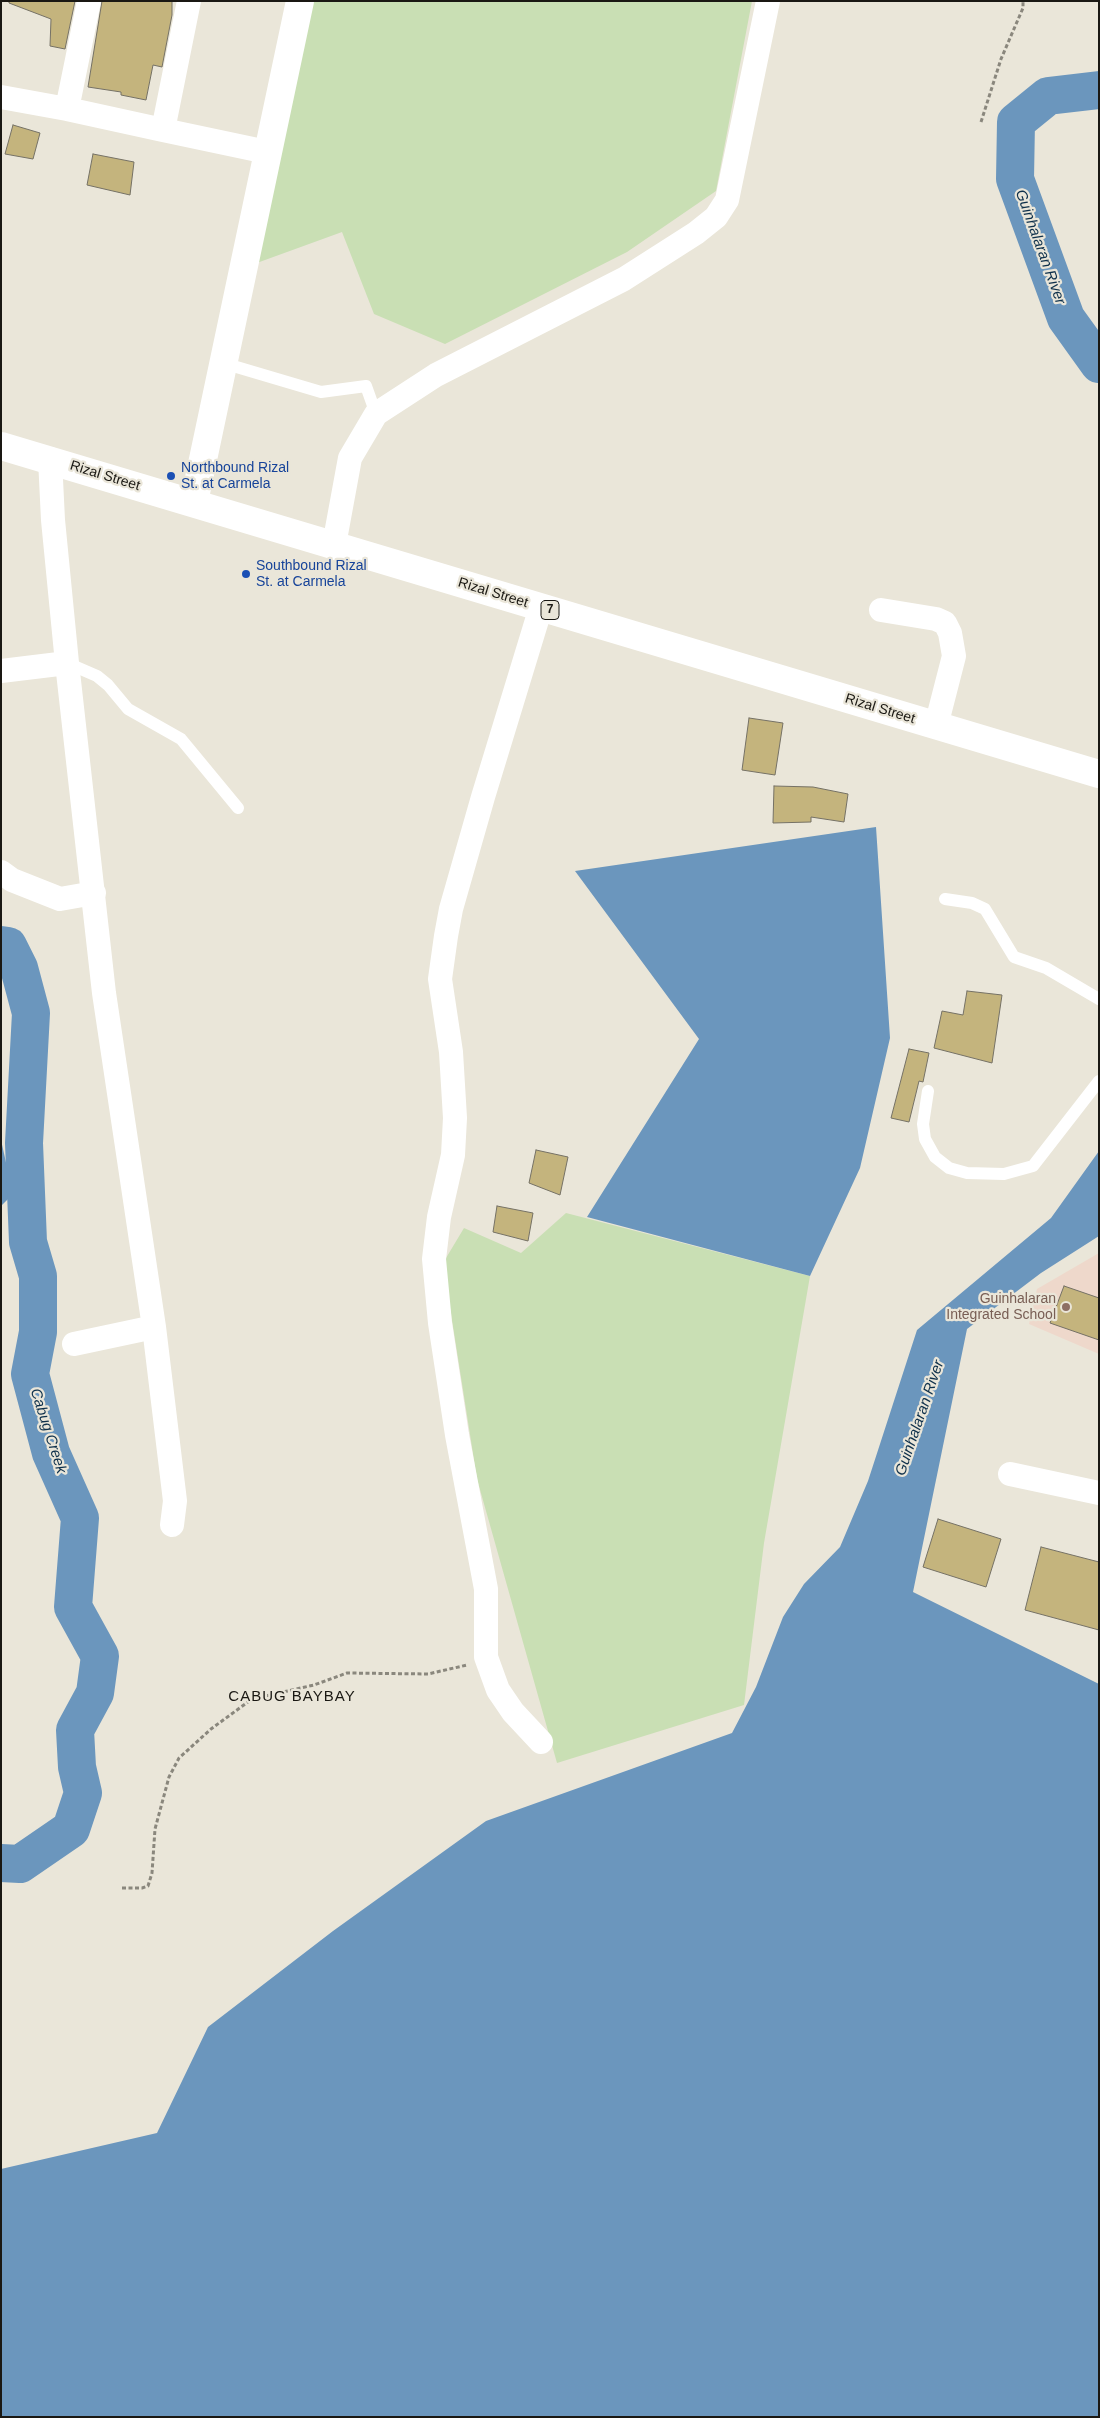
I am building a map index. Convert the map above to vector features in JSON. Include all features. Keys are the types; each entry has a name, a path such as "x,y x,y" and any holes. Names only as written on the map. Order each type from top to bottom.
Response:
{"main road":[{"path":"194,502 300,1"},
{"name":"Rizal Street","path":"1,446 194,502 1099,774"}],"street":[{"path":"67,109 88,1"},
{"path":"163,130 189,1"},
{"path":"334,545 350,458 376,414 436,375 624,279 696,233 716,217 727,200 768,1"},
{"path":"1,97 67,109 267,152"},
{"path":"50,459 53,520 67,663 104,993 154,1327 175,1501 172,1525"},
{"path":"541,607 451,909 440,979 451,1052 455,1118 453,1155 439,1217 434,1259 440,1323 457,1435 486,1589 486,1657 498,1690 513,1712 541,1742"},
{"path":"881,610 936,619 945,623 950,633 954,656 936,726"},
{"path":"1,671 67,663"},
{"path":"1,872 26,886 60,899 94,893"},
{"path":"74,1344 154,1327"},
{"path":"1010,1474 1099,1493"}],"lane":[{"path":"224,363 321,392 366,386 376,414"},
{"path":"67,663 97,676 108,685 128,709 181,739 238,808"},
{"path":"945,899 972,902 985,909 1014,957 1046,968 1099,999"},
{"path":"928,1091 923,1124 925,1139 935,1157 949,1168 967,1173 987,1175 1011,1172 1033,1166 1099,1081"}],"path":[{"path":"981,122 1001,59 1023,8 1024,1"},
{"path":"122,1888 142,1888 148,1886 152,1872 155,1829 163,1795 179,1758 211,1729 252,1699 314,1685 347,1673 428,1674 458,1668 486,1657"}],"shaded area":[{"name":"Guinhalaran Integrated School","path":"1099,1253 1099,1354 1029,1324 1037,1289"}],"green space":[{"path":"310,1 752,1 716,191 627,252 445,344 374,314 342,232 254,264"},
{"path":"566,1213 810,1276 764,1543 744,1705 557,1763 477,1479 443,1263 464,1228 521,1253"}],"water":[{"path":"876,827 890,1038 860,1168 810,1276 587,1217 699,1039 575,871"},
{"path":"1,1140 13,1194 1,1206"},
{"path":"1099,1151 1099,1236 1041,1273 967,1329 913,1592 1099,1684 1099,2417 1,2417 1,2169 157,2133 208,2027 333,1931 486,1821 732,1733 756,1687 783,1617 804,1584 840,1547 868,1481 917,1330 1051,1218"}],"building":[{"path":"9,1 75,1 65,49 50,46 51,19 9,3"},
{"path":"102,1 172,1 172,15 162,67 153,65 146,100 121,95 121,92 88,87"},
{"path":"13,125 40,133 33,159 5,154"},
{"path":"93,154 134,162 130,195 87,185"},
{"path":"749,718 783,723 775,775 742,770"},
{"path":"774,786 813,787 848,794 844,822 811,817 811,822 773,823"},
{"path":"967,991 1002,995 992,1063 934,1048 942,1011 963,1015"},
{"path":"909,1049 929,1053 923,1082 919,1081 909,1122 891,1118"},
{"path":"536,1150 568,1157 560,1195 529,1183"},
{"path":"497,1206 533,1213 528,1241 493,1232"},
{"path":"1064,1286 1099,1298 1099,1340 1050,1323"},
{"path":"938,1519 1001,1539 986,1587 923,1567"},
{"path":"1041,1547 1099,1562 1099,1630 1025,1610"}],"waterway":[{"name":"Guinhalaran River","path":"1099,90 1048,96 1016,122 1015,179 1066,318 1099,364"},
{"name":"Cabug Creek","path":"1,945 8,946 19,968 31,1013 24,1143 28,1242 38,1276 38,1332 30,1374 51,1453 80,1518 73,1607 100,1656 95,1693 75,1730 77,1767 83,1793 71,1829 20,1864 1,1863"}],"place":[{"name":"Northbound Rizal St. at Carmela","path":"171,476"},
{"name":"Southbound Rizal St. at Carmela","path":"246,574"},
{"name":"Guinhalaran Integrated School","path":"1066,1307"}],"district":[{"name":"CABUG BAYBAY","path":"292,1697"}]}
